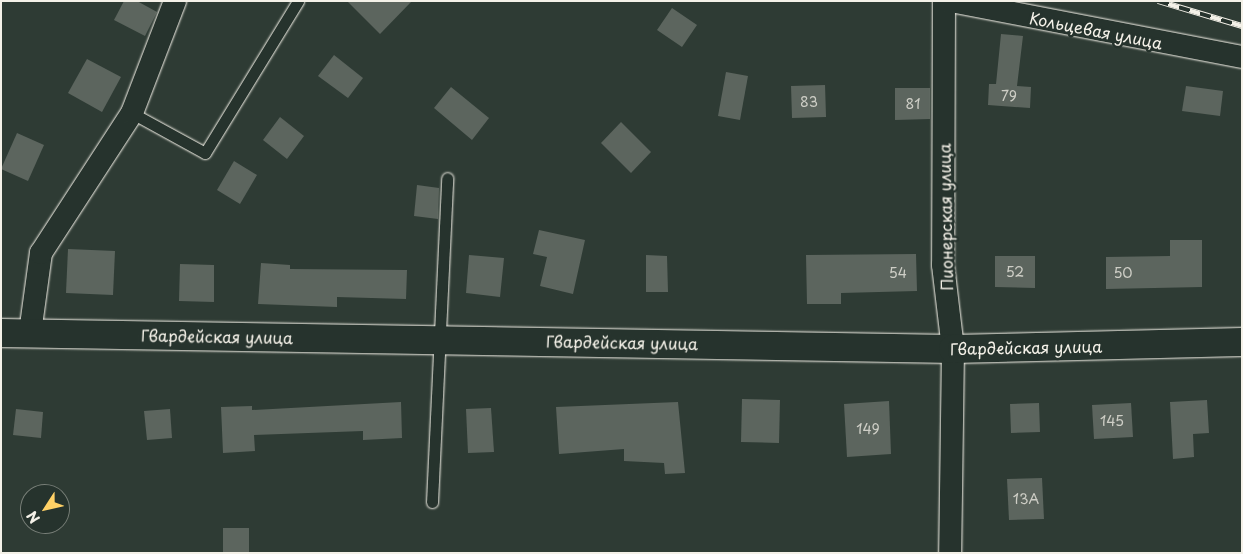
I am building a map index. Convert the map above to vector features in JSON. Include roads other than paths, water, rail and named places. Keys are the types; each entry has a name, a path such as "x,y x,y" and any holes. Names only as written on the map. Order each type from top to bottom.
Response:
{"main road":[{"name":"Гвардейская улица","path":"1,333 439,338 953,348 1242,342"}],"street":[{"path":"30,333 41,253 132,113 174,1"},
{"name":"Пионерская улица","path":"944,1 943,265 953,348 950,553"},
{"name":"Кольцевая улица","path":"950,1 1242,57"}],"lane":[{"path":"132,113 205,153 298,1"},
{"path":"432,502 447,178"}],"railway":[{"path":"1158,1 1242,26"}]}
